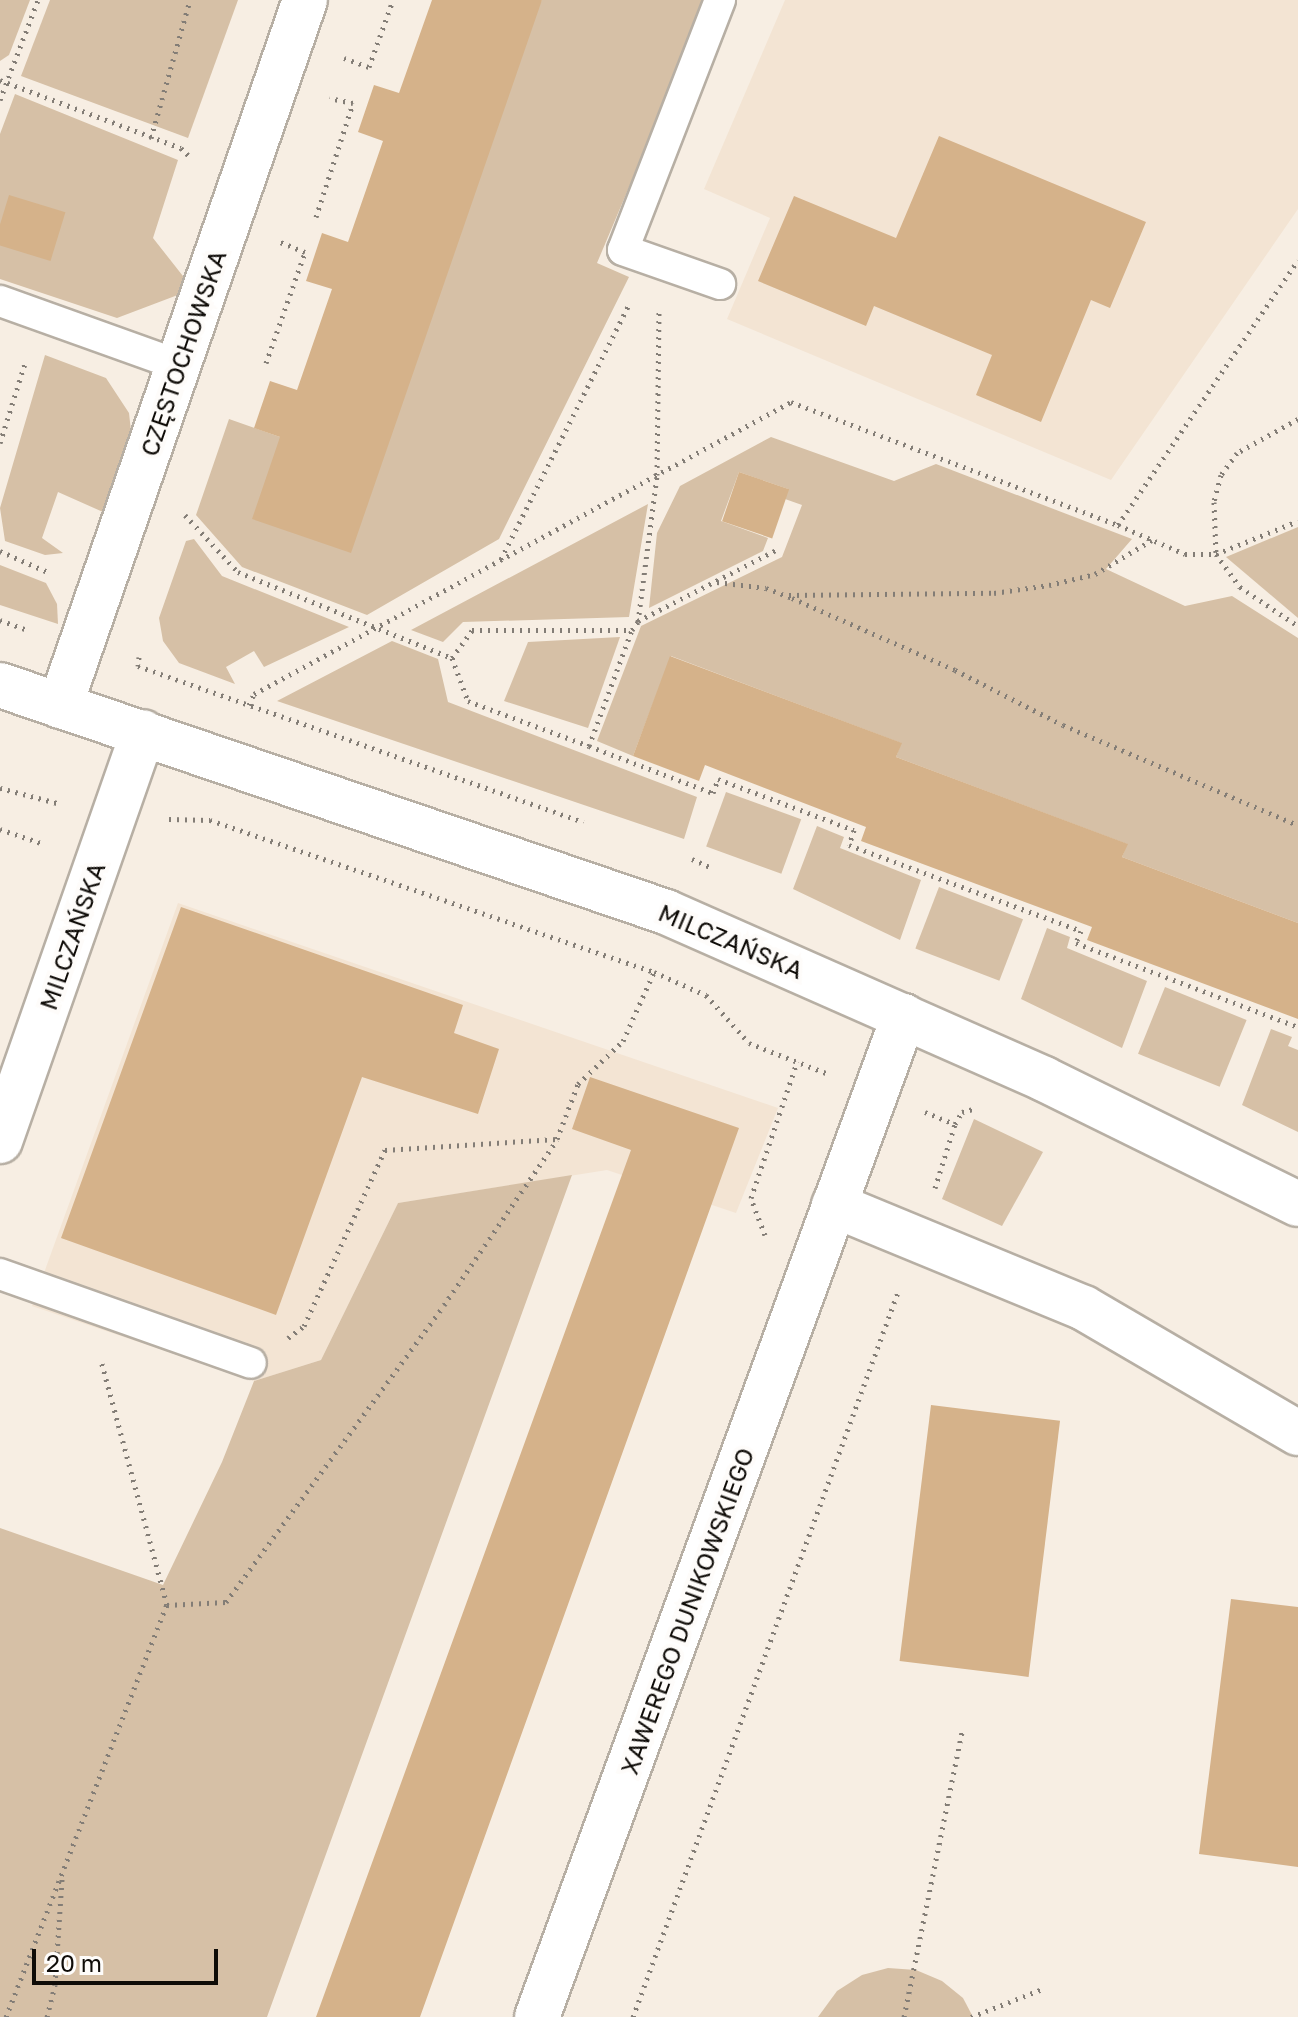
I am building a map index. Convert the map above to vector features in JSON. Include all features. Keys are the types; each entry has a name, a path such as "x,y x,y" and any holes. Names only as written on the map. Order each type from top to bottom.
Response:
{"street":[{"name":"CZĘSTOCHOWSKA","path":"60,706 305,0"},
{"name":"MILCZAŃSKA","path":"0,685 666,912 904,1016 1298,1204"},
{"name":"MILCZAŃSKA","path":"0,1141 143,732"},
{"name":"XAWEREGO DUNIKOWSKIEGO","path":"537,2017 904,1016"},
{"path":"834,1205 1001,1272 1156,1346 1298,1433"}],"lane":[{"path":"720,0 623,250 720,284"},
{"path":"0,301 179,365"},
{"path":"0,1274 251,1363"}],"path":[{"path":"0,100 3,81 38,0"},
{"path":"151,138 190,0"},
{"path":"344,58 369,67 393,0"},
{"path":"3,81 181,148 235,203"},
{"path":"316,217 353,103 330,98"},
{"path":"266,363 305,252 280,242"},
{"path":"1118,525 1298,260"},
{"path":"638,622 657,475 655,262"},
{"path":"501,560 655,262"},
{"path":"0,443 26,358 13,354"},
{"path":"138,666 249,705 254,694 791,402 1118,525 1185,554 1216,554 1298,521"},
{"path":"1298,419 1237,453 1221,475 1214,502 1216,554 1240,587 1298,626"},
{"path":"185,515 238,572 452,658 468,701 713,793 718,779 854,830 849,845 1081,931 1076,943 1298,1027"},
{"path":"717,582 783,595 821,598 1008,591 1095,574 1152,540"},
{"path":"589,746 632,630 638,622 776,550"},
{"path":"783,595 955,670 1051,720 1298,825"},
{"path":"0,620 36,632"},
{"path":"452,658 472,630 632,630"},
{"path":"210,820 654,972 706,995 749,1043 955,1124"},
{"path":"0,829 51,847"},
{"path":"167,1605 226,1602 444,1305 557,1139 578,1084 623,1041 654,972"},
{"path":"633,2017 918,1238 955,1124 962,1112 978,1108"},
{"path":"251,1363 304,1326 385,1150 557,1139"},
{"path":"6,2017 167,1605 86,1305"},
{"path":"904,2017 963,1728"},
{"path":"47,2017 55,1985 62,1874"},
{"path":"971,2017 1045,1988"}],"shaded area":[{"path":"0,0 30,0 9,55 0,61"},
{"path":"50,0 238,0 188,138 21,76"},
{"path":"542,0 708,0 597,263 629,277 499,539 367,615 242,567 196,515 229,419 280,437"},
{"path":"785,0 1298,0 1298,209 1111,480 727,319 770,218 704,189"},
{"path":"15,94 178,160 153,238 190,285 183,293 117,318 0,279 0,134"},
{"path":"45,355 106,378 129,413 132,440 103,512 58,492 42,538 63,553 45,555 5,541 0,508"},
{"path":"771,437 894,481 936,464 1132,539 1106,569 1185,606 1232,596 1298,638 1298,923 1122,857 1127,844 896,757 901,743 671,656 633,756 597,741 641,626 782,557 802,505 785,499 788,489 739,472 721,521 768,538 763,551 649,608 657,533 680,486"},
{"path":"648,504 629,617 463,622 443,642 411,630"},
{"path":"1298,527 1298,618 1226,557"},
{"path":"194,539 222,576 349,627 264,667 254,651 226,667 235,684 179,663 163,641 159,618 186,541"},
{"path":"0,565 46,583 57,604 58,624 0,605"},
{"path":"620,637 588,728 504,701 528,642"},
{"path":"392,641 438,659 448,702 697,797 684,839 277,701"},
{"path":"726,792 801,819 781,874 706,847"},
{"path":"817,826 844,837 840,848 921,880 900,940 793,889"},
{"path":"939,887 1023,919 999,981 915,949"},
{"path":"178,903 778,1108 736,1213 607,1170 398,1203 321,1360 254,1381 32,1306"},
{"path":"1047,928 1070,937 1067,948 1147,981 1122,1048 1021,999"},
{"path":"1165,987 1247,1020 1220,1087 1138,1054"},
{"path":"1271,1029 1292,1037 1288,1046 1298,1050 1298,1132 1242,1105"},
{"path":"974,1119 1043,1152 1002,1226 942,1199"},
{"path":"572,1175 267,2017 0,2017 0,1528 163,1585 222,1462 254,1381 321,1360 398,1203"},
{"path":"888,1968 916,1970 942,1981 963,1998 973,2017 818,2017 837,1991 862,1975"}],"building":[{"path":"432,0 542,0 351,553 252,519 280,437 254,428 270,381 297,390 332,289 306,281 322,233 348,242 383,141 358,132 374,85 399,93"},
{"path":"939,136 1146,222 1110,308 1091,300 1041,422 976,395 992,355 874,306 866,326 758,281 794,196 896,238"},
{"path":"9,195 65,212 51,261 0,246 0,224"},
{"path":"739,472 789,489 772,538 722,521"},
{"path":"670,656 902,743 896,757 1128,844 1122,857 1298,923 1298,1019 1087,940 1092,927 861,841 866,827 705,765 699,781 633,756"},
{"path":"181,907 463,1005 454,1033 499,1049 478,1114 362,1077 276,1315 61,1238"},
{"path":"590,1077 739,1128 420,2017 316,2017 631,1150 572,1129"},
{"path":"931,1405 1060,1421 1029,1677 900,1661"},
{"path":"1231,1599 1298,1607 1298,1867 1199,1854"}]}
